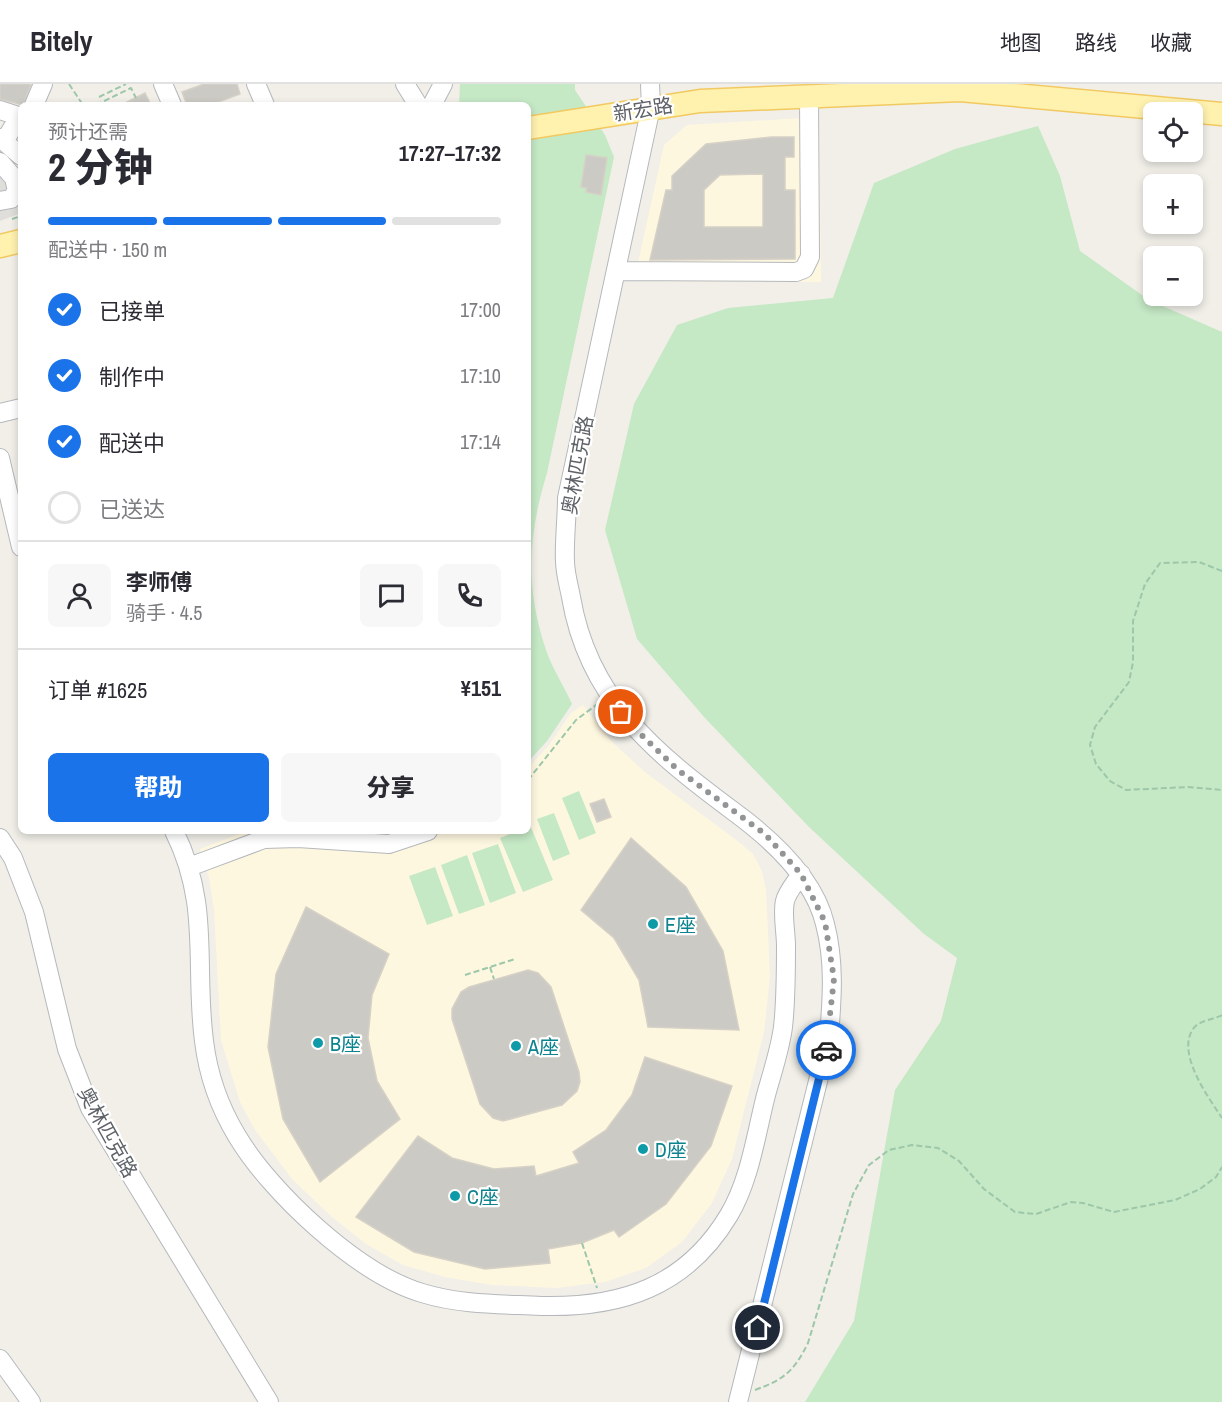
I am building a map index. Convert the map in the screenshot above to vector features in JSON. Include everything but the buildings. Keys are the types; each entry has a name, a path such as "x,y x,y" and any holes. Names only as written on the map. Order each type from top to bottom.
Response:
{"main road":[{"name":"新宏路","path":"531,128 700,101 960,90 1222,114"}],"street":[{"path":"35,102 43,84"},
{"path":"163,84 171,102"},
{"path":"256,84 264,102"},
{"path":"405,84 416,102"},
{"path":"434,102 443,84"},
{"name":"奥林匹克路","path":"650,84 651,107 567,498 565,562 576,625 608,696 633,727 678,770 765,834 801,874 825,922 834,979 829,1037 740,1399"},
{"path":"616,271 796,272 804,269 810,257 809,96"},
{"path":"0,110 14,135"},
{"path":"0,162 14,178 17,191 11,199 0,201"},
{"path":"0,413 18,409"},
{"path":"0,458 18,535"},
{"path":"175,834 189,867 198,900 200,1000 204,1045 216,1091 237,1136 275,1186 333,1241 377,1273 420,1293 472,1303 569,1307 623,1299 666,1281 702,1251 729,1215 746,1176 782,1032 786,977 785,900 801,874"},
{"path":"189,867 264,839 298,838 392,851 423,834"},
{"name":"奥林匹克路","path":"0,838 13,858 34,912 67,1049 90,1108 269,1402"},
{"path":"0,1359 31,1402"}],"path":[{"path":"69,84 82,102"},
{"path":"99,96 126,84"},
{"path":"102,102 131,88 136,98"},
{"path":"12,219 18,217"},
{"path":"1222,571 1199,562 1160,563 1145,584 1133,621 1133,662 1129,682 1095,727 1090,745 1096,764 1110,781 1126,790 1188,787 1222,790"},
{"path":"531,776 576,720 608,696"},
{"path":"465,975 515,959"},
{"path":"490,967 494,979"},
{"path":"1222,1015 1201,1022 1193,1029 1189,1043 1192,1064 1198,1081 1222,1118"},
{"path":"740,1399 779,1381 797,1365 808,1343 853,1194 869,1165 889,1150 912,1145 938,1148 959,1161 984,1189 1015,1212 1036,1214 1071,1202 1114,1212 1134,1210 1152,1203 1174,1200 1200,1189 1216,1177 1222,1167"},
{"path":"582,1243 602,1302"}],"shaded area":[{"path":"819,117 821,282 634,281 664,145 687,125"},
{"path":"0,153 18,172 18,214 0,221"},
{"path":"583,705 611,741 646,773 753,854 762,871 766,890 770,976 764,1032 732,1159 712,1203 682,1242 646,1268 605,1282 557,1288 492,1285 445,1277 403,1265 366,1244 332,1217 293,1180 255,1130 240,1102 221,1040 214,909 209,878 200,849 239,834 531,834 531,765 550,744 571,713"}],"green space":[{"path":"460,84 575,84 575,90 605,135 614,157 533,540 532,583 539,627 549,657 572,704 547,741 531,759 531,102 459,102"},
{"path":"1038,126 1060,176 1080,251 1143,296 1143,306 1163,306 1222,332 1222,1402 805,1402 854,1321 895,1090 941,1021 957,958 924,934 809,827 705,718 637,639 605,530 634,404 677,325 728,308 833,298 874,183 955,149"},
{"path":"579,791 596,833 579,840 562,798"},
{"path":"554,813 570,854 553,861 537,819"},
{"path":"531,827 553,880 523,892 500,838 510,834 531,834"},
{"path":"498,844 516,893 490,903 472,853"},
{"path":"467,855 485,905 459,914 441,865"},
{"path":"435,867 453,916 427,925 409,876"}],"way so far":[{"path":"621,712 633,727 678,770 765,834 801,874 825,922 834,979 826,1050"}],"place":[{"name":"E座","path":"653,924"},
{"name":"B座","path":"318,1043"},
{"name":"A座","path":"516,1046"},
{"name":"D座","path":"643,1149"},
{"name":"C座","path":"455,1196"}],"route":[{"path":"758,1328 826,1050"}]}
